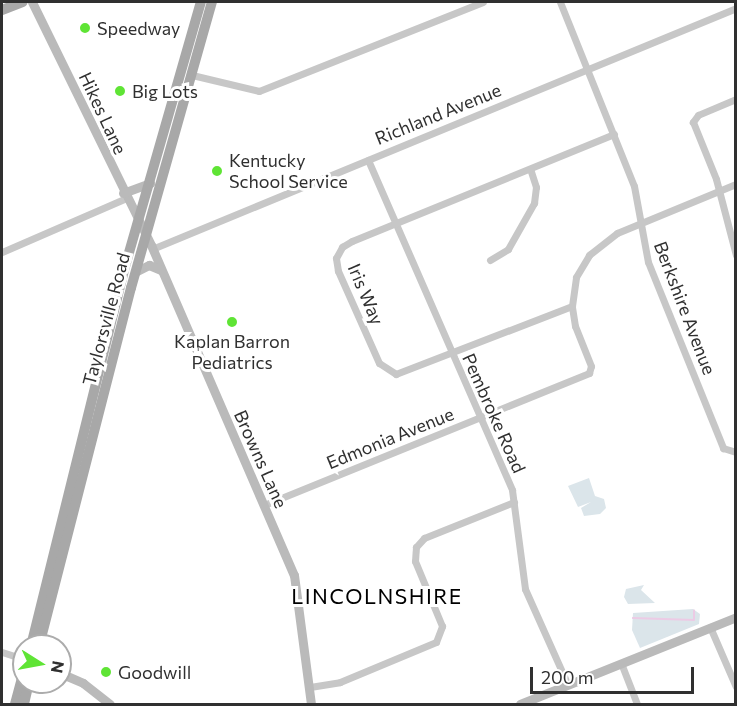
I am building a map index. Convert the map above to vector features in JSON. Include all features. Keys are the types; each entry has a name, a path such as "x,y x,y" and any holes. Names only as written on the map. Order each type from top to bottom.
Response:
{"main road":[{"path":"2,10 23,2"},
{"name":"Taylorsville Road","path":"34,634 138,223 201,2"},
{"name":"Taylorsville Road","path":"42,634 135,272 212,2"}],"street":[{"name":"Hikes Lane","path":"32,2 124,196 146,237"},
{"path":"192,75 260,91 483,2"},
{"name":"Berkshire Avenue","path":"560,2 634,186 651,271 723,448 732,452"},
{"name":"Richland Avenue","path":"152,249 735,8"},
{"path":"735,99 693,119 719,191 735,255"},
{"name":"Iris Way","path":"572,306 402,374 385,370 338,271 336,258 342,247 614,134"},
{"name":"Pembroke Road","path":"368,160 480,417 514,502 525,589 568,685"},
{"path":"490,260 508,249 534,203 536,188 530,169"},
{"path":"2,252 150,183"},
{"path":"572,306 576,277 589,255 606,239 735,184"},
{"name":"Browns Lane","path":"146,237 297,584 311,705"},
{"path":"135,272 149,265 160,270"},
{"name":"Edmonia Avenue","path":"264,505 592,369 572,306"},
{"path":"310,687 340,682 436,642 442,626 415,561 416,546 424,538 514,502"},
{"path":"520,705 533,702 568,685 735,617"},
{"path":"711,627 735,687"},
{"path":"621,663 637,705"},
{"path":"72,678 83,683 110,705"}],"shaded area":[{"path":"589,478 595,496 604,499 606,508 600,514 584,516 581,508 591,502 578,507 568,486"},
{"path":"644,585 641,590 655,603 628,604 624,597 626,589"},
{"path":"693,609 700,614 699,624 640,648 632,630 633,613"}],"waterway":[{"path":"694,611 694,619"},
{"path":"633,618 694,620"}],"place":[{"name":"Speedway","path":"85,28"},
{"name":"Big Lots","path":"120,91"},
{"name":"Kentucky School Service","path":"217,171"},
{"name":"Kaplan Barron Pediatrics","path":"232,322"},
{"name":"Goodwill","path":"106,672"}],"district":[{"name":"LINCOLNSHIRE","path":"377,596"}]}
